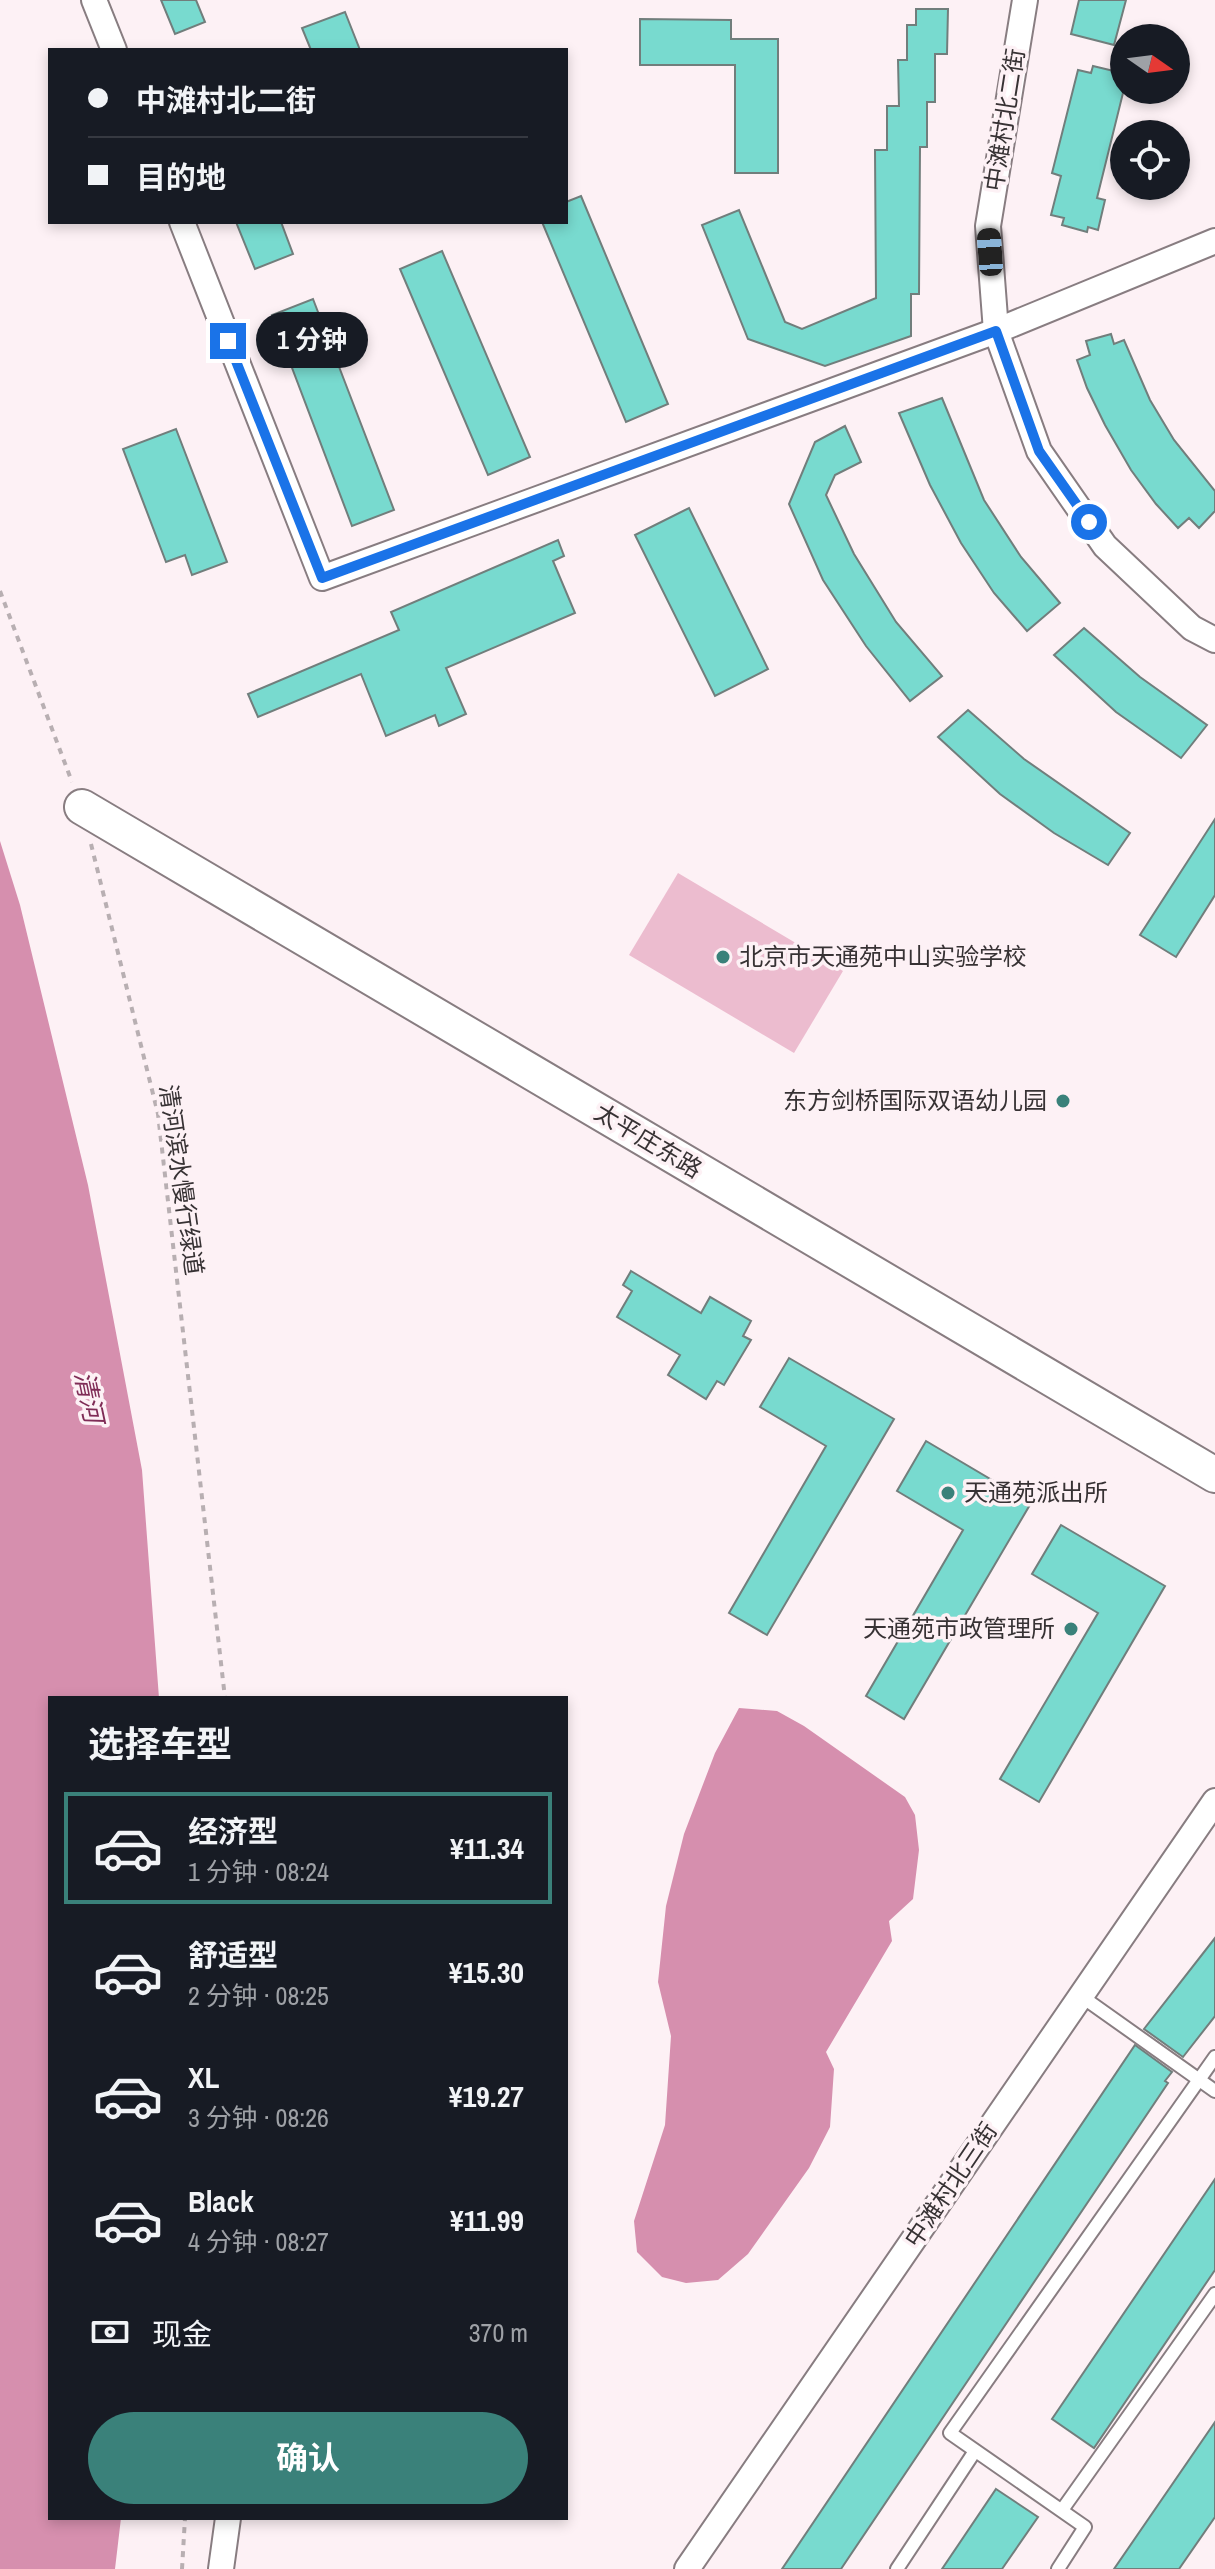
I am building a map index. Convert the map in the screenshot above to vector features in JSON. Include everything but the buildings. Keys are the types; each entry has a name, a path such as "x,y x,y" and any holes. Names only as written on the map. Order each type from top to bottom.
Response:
{"street":[{"path":"94,0 113,48"},
{"name":"中滩村北二街","path":"1025,0 988,226 996,331 1039,451 1105,546 1192,628 1215,640"},
{"path":"183,224 322,578 996,331 1215,241"},
{"name":"太平庄东路","path":"82,807 1215,1475"},
{"name":"中滩村北三街","path":"687,2569 1215,1801"},
{"path":"221,2569 228,2520"}],"lane":[{"path":"1081,1996 1215,2091"},
{"path":"1058,2569 1085,2527 950,2433 1215,2057"},
{"path":"1062,2510 1215,2294"},
{"path":"897,2569 975,2451"}],"path":[{"name":"清河滨水慢行绿道","path":"0,591 82,807 158,1114 225,1696"},
{"path":"182,2569 185,2520"}],"shaded area":[{"path":"678,873 843,971 794,1053 629,955"}],"water":[{"name":"清河","path":"0,841 20,905 88,1185 142,1470 159,1696 48,1696 48,2520 121,2520 115,2569 0,2569"},
{"path":"739,1708 777,1711 804,1726 905,1797 915,1815 919,1850 913,1899 889,1921 892,1941 826,2052 834,2069 830,2127 809,2168 748,2254 718,2280 686,2283 662,2277 637,2252 634,2221 665,2125 671,2036 658,1982 666,1906 684,1834 715,1753"}],"place":[{"name":"北京市天通苑中山实验学校","path":"723,957"},
{"name":"东方剑桥国际双语幼儿园","path":"1063,1101"},
{"name":"天通苑派出所","path":"948,1493"},
{"name":"天通苑市政管理所","path":"1071,1629"}],"route":[{"path":"228,341 322,578 996,331 1039,451 1089,522"}]}
